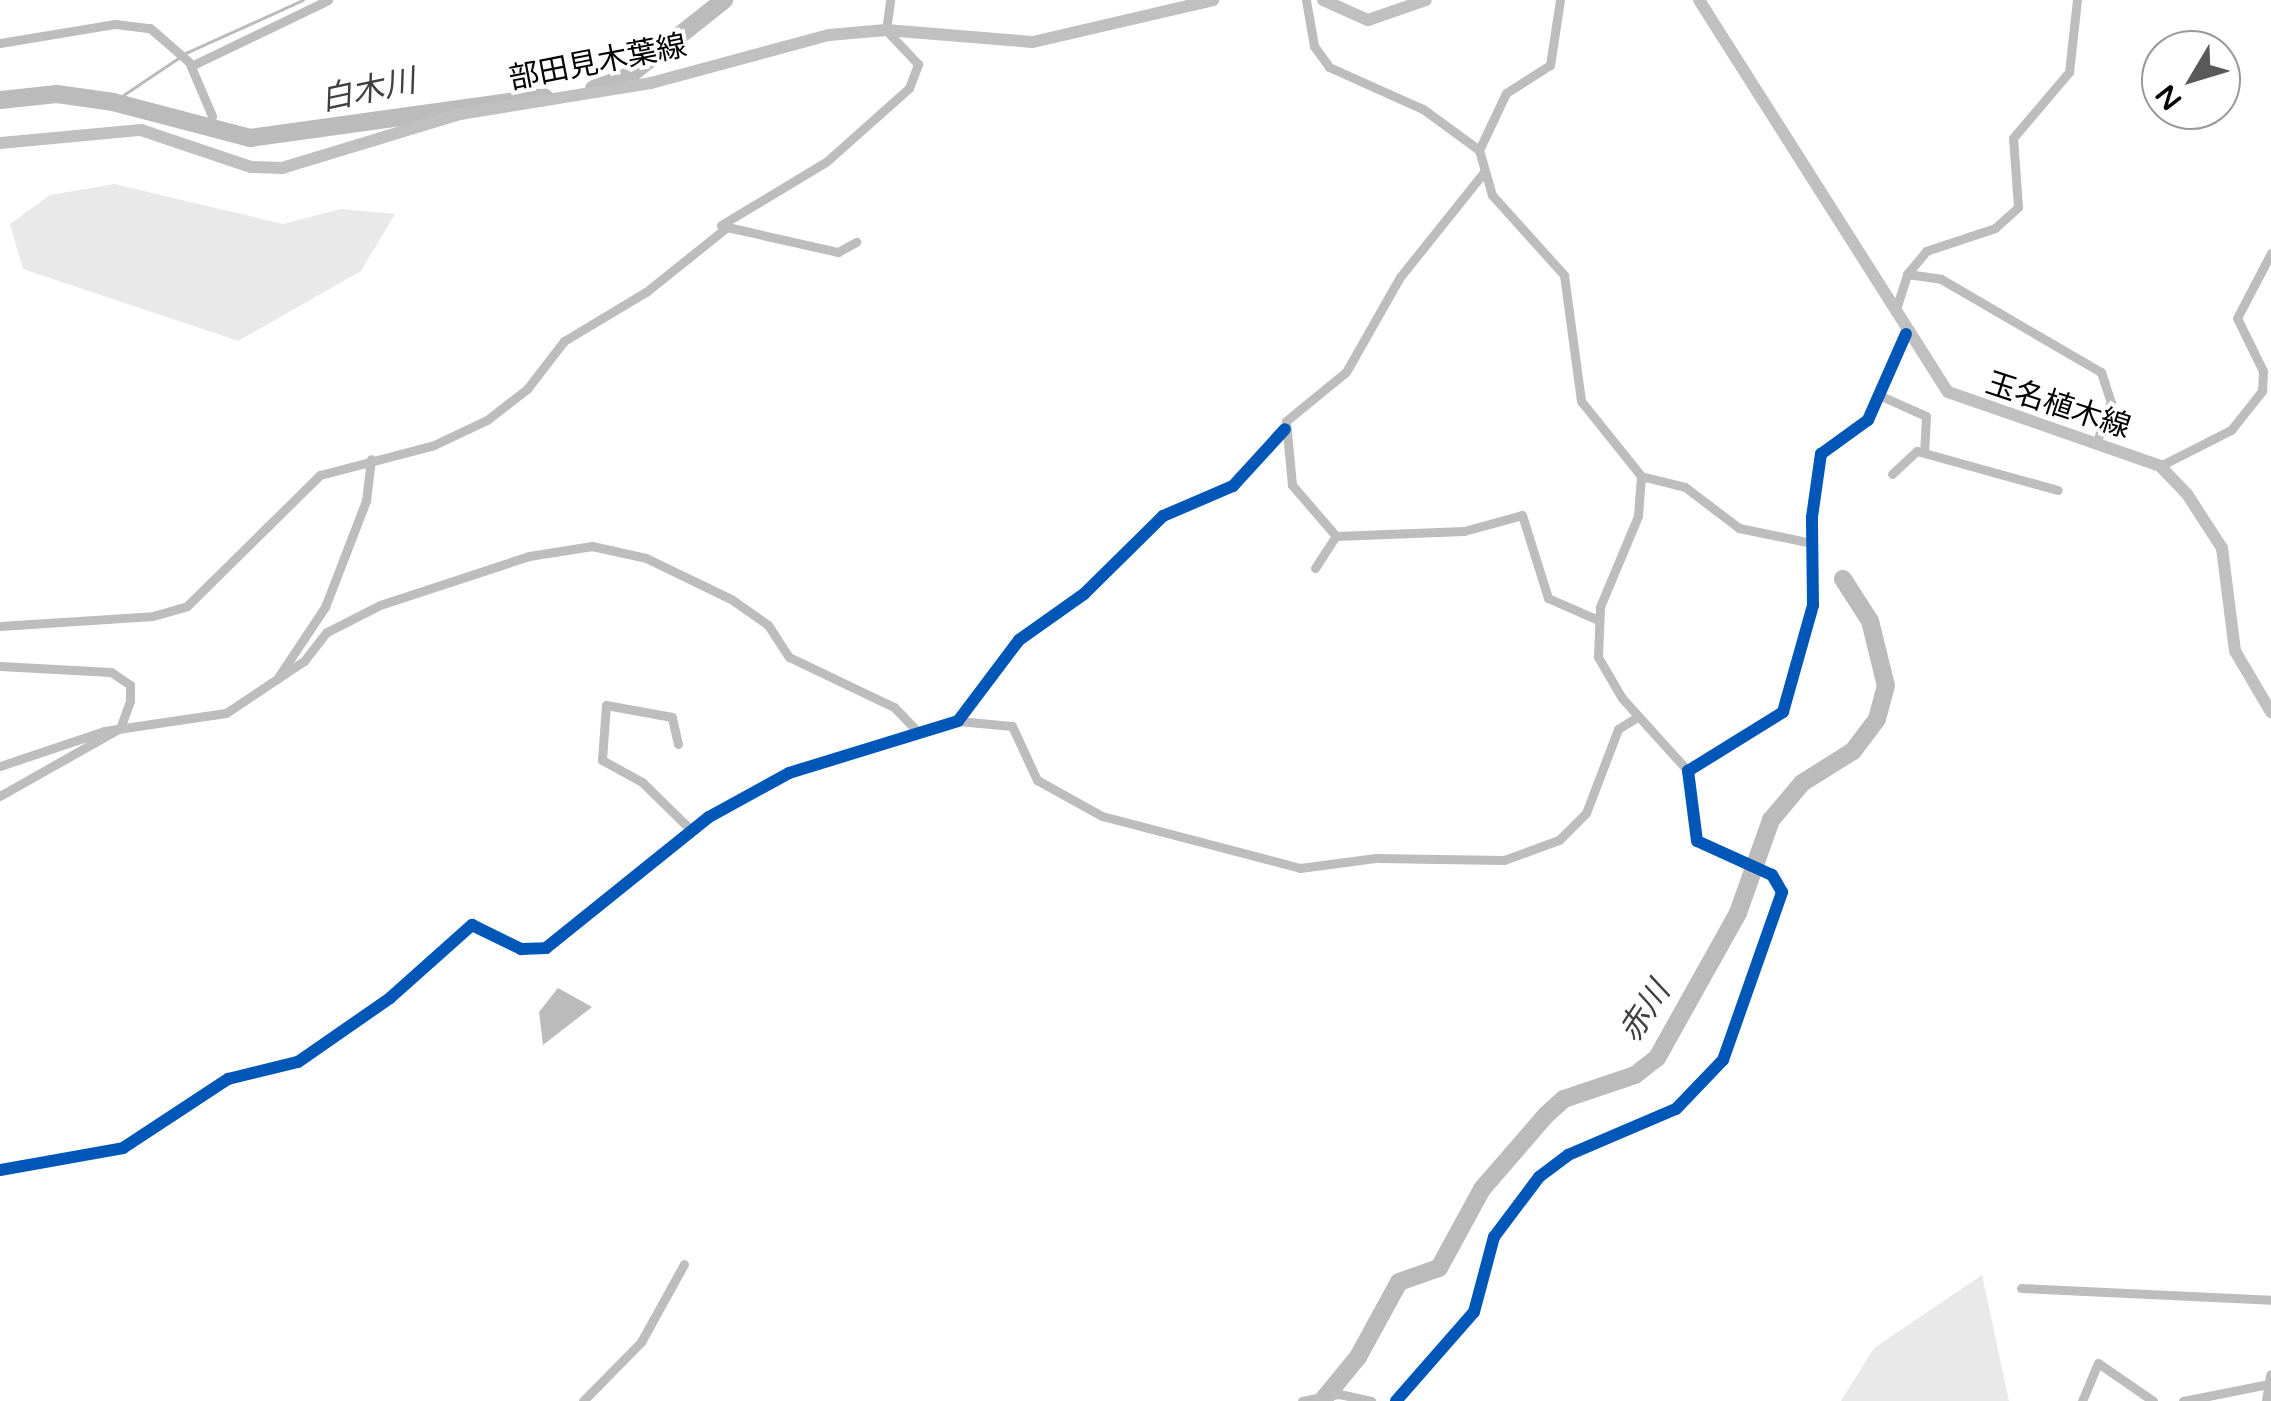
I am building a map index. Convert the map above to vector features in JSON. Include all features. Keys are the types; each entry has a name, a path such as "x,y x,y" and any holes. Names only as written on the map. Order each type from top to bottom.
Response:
{"main road":[{"name":"部田見木葉線","path":"0,143 128,129 252,167 282,168 460,114 652,83 829,35 886,30 1033,42 1212,0"},
{"path":"1323,0 1368,20 1426,0"},
{"name":"玉名植木線","path":"1698,0 1906,334 1948,392 2160,466 2222,548 2234,650 2271,712"}],"street":[{"path":"191,66 328,0"},
{"path":"0,626 152,616 187,606 320,475 434,445 487,420 527,389 564,341 646,292 727,227 826,162 909,88 918,64 886,30 890,0"},
{"path":"1306,0 1314,46 1329,66 1423,108 1479,150"},
{"path":"1560,0 1550,65 1506,93 1479,150 1484,172 1500,206 1564,276 1581,401 1641,476 1686,486 1739,528 1812,542"},
{"path":"1894,312 1907,274 1934,245 1995,228 2018,207 2013,138 2068,72 2077,0"},
{"path":"0,43 137,25 171,42 191,66 212,116"},
{"path":"958,721 1018,640 1084,594 1163,516 1233,486 1285,429 1296,406 1326,394 1346,372 1408,265 1484,172"},
{"path":"727,227 838,252 856,242"},
{"path":"2160,466 2231,430 2262,392 2263,371 2237,318 2271,253"},
{"path":"1907,274 1941,279 2100,372 2111,402 2096,444"},
{"path":"1688,771 1783,712 1813,605 1812,542 1821,454 1868,420 1906,334"},
{"path":"1880,395 1926,416 1924,452"},
{"path":"1285,429 1295,491 1336,536 1464,531 1522,515 1540,586 1561,609 1598,620"},
{"path":"1892,474 1906,456 1924,452 2058,490"},
{"path":"276,681 324,606 366,500 371,459"},
{"path":"1396,1401 1474,1312 1494,1237 1539,1177 1568,1155 1676,1109 1723,1060 1782,892 1772,876 1697,840 1688,771 1637,716 1598,657 1598,620 1638,516 1641,476"},
{"path":"1315,568 1336,536"},
{"path":"0,766 120,728 226,713 276,681 326,632 380,606 510,561 592,546 646,558 732,599 768,624 789,657 894,707 915,729"},
{"path":"0,666 120,676 130,685 130,701 120,728 0,796"},
{"path":"678,744 672,717 606,705 602,760 642,782 692,831"},
{"path":"0,1170 123,1148 228,1079 298,1062 390,998 472,925 521,949 554,944 692,831 789,772 915,729 958,721 1012,726 1037,780 1102,816 1300,868 1375,858 1504,860 1559,840 1586,812 1618,729 1637,716"},
{"path":"582,1401 641,1342 684,1264"},
{"path":"2021,1288 2271,1300"},
{"path":"2082,1401 2098,1363 2153,1401"},
{"path":"2183,1401 2270,1380 2266,1401"},
{"path":"1302,1401 1339,1394 1371,1401"}],"shaded area":[{"path":"114,184 283,224 341,209 395,214 361,271 238,341 23,269 10,224 50,195"},
{"path":"558,988 592,1007 543,1045 539,1012"},
{"path":"1982,1275 2009,1401 1841,1401 1874,1348"}],"waterway":[{"path":"186,53 303,0"},
{"name":"白木川","path":"594,89 627,77 724,0"},
{"path":"113,102 180,57"},
{"name":"白木川","path":"0,100 57,94 113,102 250,138 544,97"},
{"name":"赤川","path":"1322,1401 1358,1357 1399,1282 1439,1268 1482,1189 1546,1115 1564,1099 1635,1075 1657,1058 1738,913 1771,820 1802,783 1853,751 1877,719 1886,686 1870,621 1843,579"}],"cycle path":[{"path":"1396,1401 1474,1312 1494,1237 1539,1177 1568,1155 1676,1109 1723,1060 1782,892 1772,875 1697,841 1688,771 1783,712 1813,605 1812,517 1821,454 1868,420 1906,334"},
{"path":"0,1170 123,1148 228,1079 298,1062 390,998 472,925 521,949 546,948 709,817 789,773 958,721 1019,640 1084,594 1163,516 1233,486 1285,429"}]}
